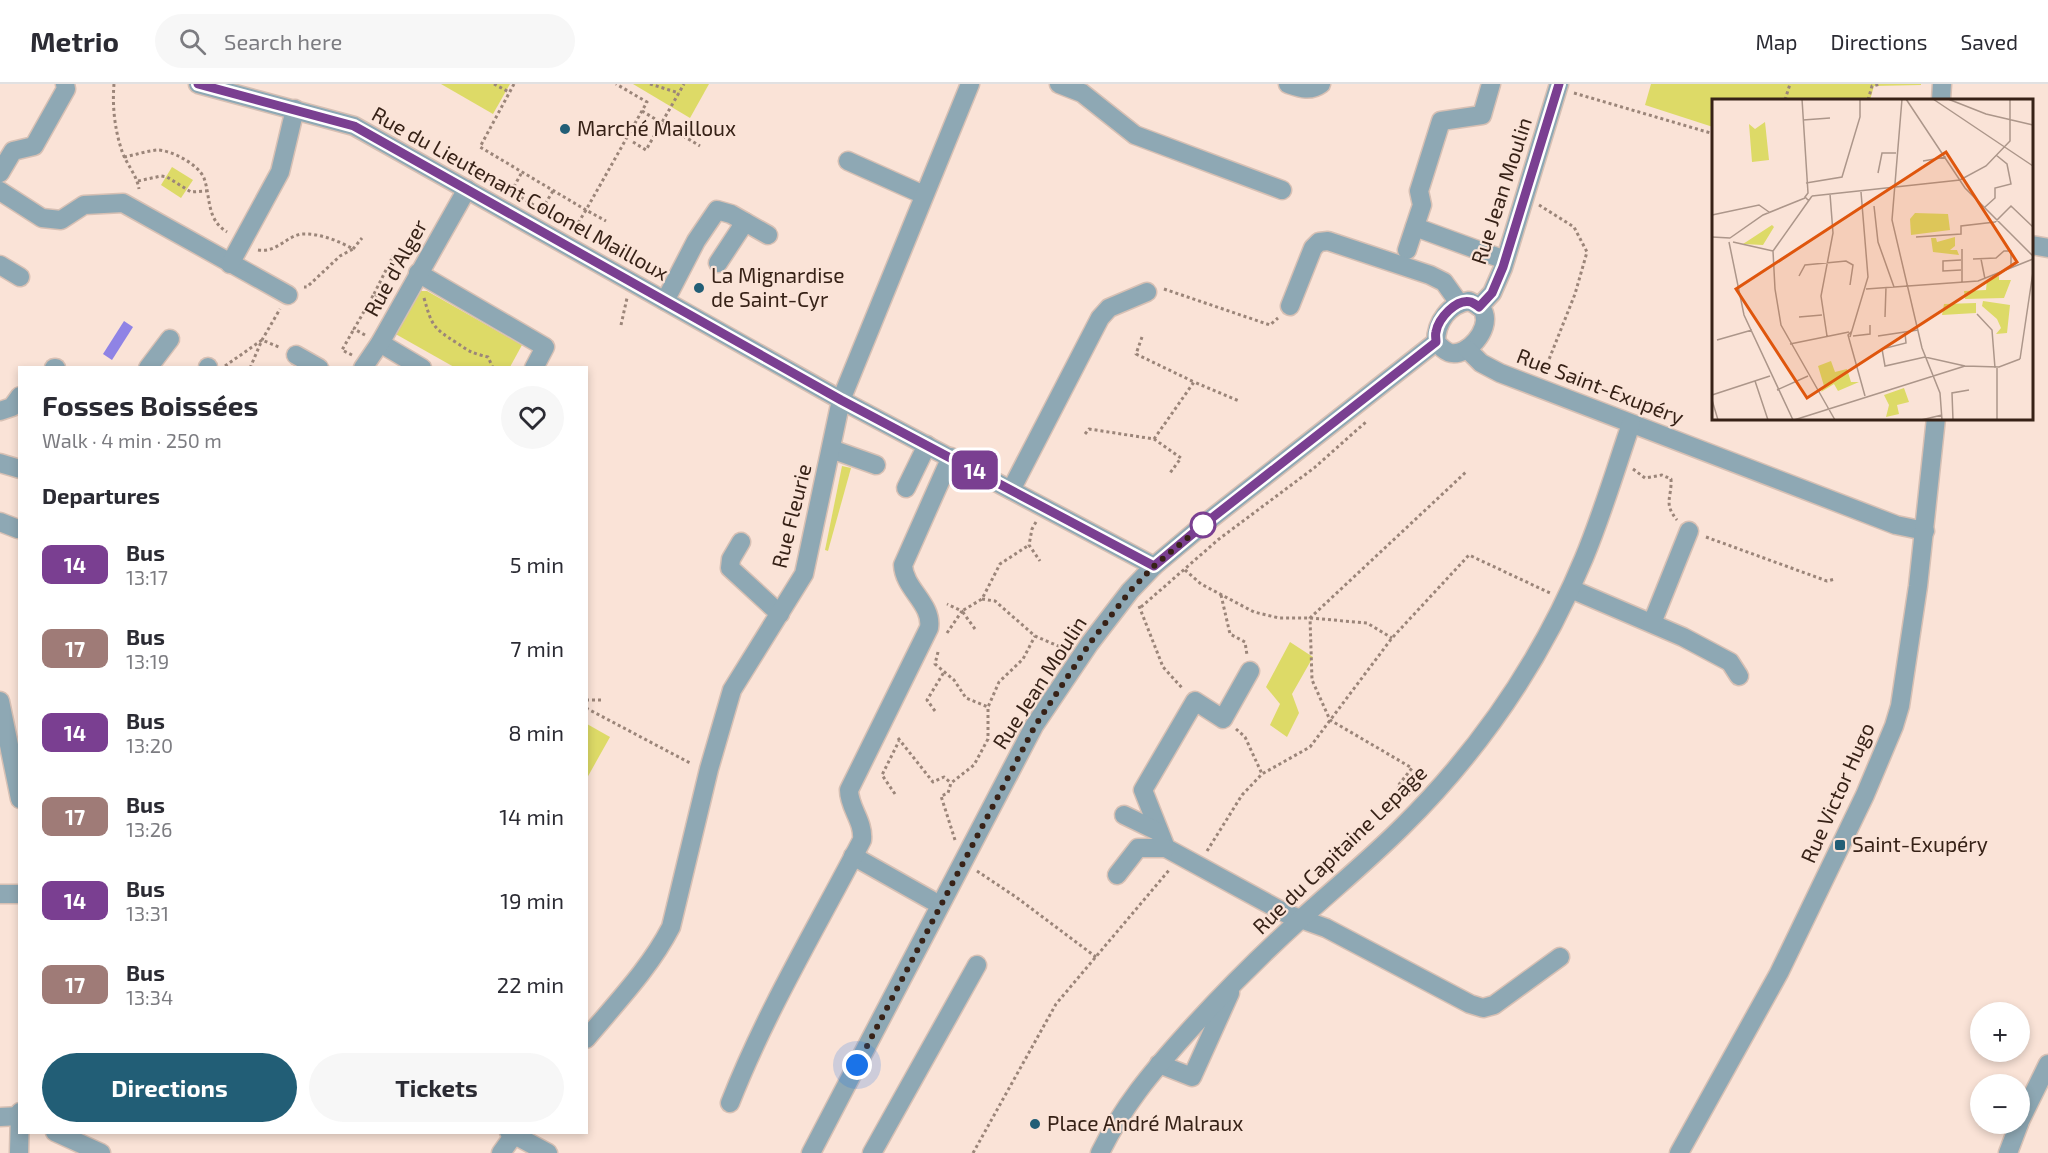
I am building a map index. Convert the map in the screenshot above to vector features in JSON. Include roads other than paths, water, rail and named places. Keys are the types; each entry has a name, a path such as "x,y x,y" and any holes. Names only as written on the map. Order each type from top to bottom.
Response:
{"street":[{"path":"0,172 13,151 34,146 66,89 65,84"},
{"name":"Rue du Lieutenant Colonel Mailloux","path":"198,84 354,126 841,400 1154,566"},
{"name":"Rue Fleurie","path":"588,1037 636,980 663,943 671,927 709,769 732,690 804,574 841,400 970,84"},
{"path":"1059,84 1084,88 1135,135 1282,190"},
{"path":"1288,84 1309,89 1321,84"},
{"path":"1407,250 1422,205 1419,191 1441,121 1482,115 1491,84"},
{"path":"1941,99 1942,84"},
{"name":"Rue Jean Moulin","path":"1479,307 1492,293 1505,260 1559,86"},
{"path":"230,264 280,172 295,109"},
{"path":"848,161 924,195"},
{"name":"Rue d'Alger","path":"361,363 418,273 467,189"},
{"path":"0,191 42,218 60,220 84,205 123,203 288,296"},
{"path":"665,301 696,241 717,210 731,214 768,235"},
{"path":"718,262 745,222"},
{"path":"1415,227 1505,260"},
{"path":"1290,306 1313,248 1319,242 1328,241 1437,278 1444,282 1459,303"},
{"path":"2033,245 2048,248"},
{"path":"0,265 20,277"},
{"path":"418,273 545,348 535,366"},
{"path":"1011,490 1100,318 1109,308 1148,292"},
{"path":"1469,301 1479,307 1485,314 1484,325 1479,336 1467,349 1451,353 1436,342 1436,332 1441,321 1459,303 1469,301"},
{"path":"150,366 170,339"},
{"path":"376,341 419,366"},
{"name":"Rue Jean Moulin","path":"811,1153 1035,726 1090,643 1130,591 1154,566 1221,510 1436,342"},
{"name":"Rue Saint-Exupéry","path":"1467,349 1481,363 1538,388 1896,525 1925,531"},
{"path":"296,355 315,366"},
{"path":"0,411 12,407 18,399"},
{"name":"Rue Victor Hugo","path":"1678,1153 1779,973 1885,750 1900,706 1925,531 1936,420"},
{"name":"Rue du Capitaine Lepage","path":"1100,1153 1130,1099 1159,1064 1235,983 1301,919 1402,828 1492,723 1547,637 1568,594 1585,557 1631,424"},
{"path":"906,488 927,445"},
{"path":"831,449 876,465"},
{"path":"730,1103 748,1057 780,992 862,840 862,832 849,790 929,628 928,612 906,579 903,565 951,457"},
{"path":"0,463 18,468"},
{"path":"0,522 18,529"},
{"path":"1652,623 1689,531"},
{"path":"741,542 731,559 729,568 780,614"},
{"path":"1568,594 1652,623 1730,662 1739,676"},
{"path":"1169,845 1143,790 1195,701 1223,719 1250,671"},
{"path":"0,701 18,789"},
{"path":"1124,815 1198,865 1287,914 1326,928 1470,1004 1483,1008 1494,1005 1560,957"},
{"path":"1117,875 1138,848 1169,845"},
{"path":"853,856 931,900"},
{"path":"0,894 18,894"},
{"path":"872,1153 977,965"},
{"path":"1159,1064 1192,1077 1235,983"},
{"path":"2030,1101 2048,1064"},
{"path":"0,1117 18,1115"},
{"path":"19,1134 19,1153"},
{"path":"59,1134 101,1153"},
{"path":"501,1153 512,1134"},
{"path":"515,1134 548,1153"},
{"path":"2008,1153 2015,1134"}],"place":[{"name":"Marché Mailloux","path":"565,129"},
{"name":"La Mignardise de Saint-Cyr","path":"699,288"},
{"name":"Saint-Exupéry","path":"1840,845"},
{"name":"Place André Malraux","path":"1035,1124"}]}
